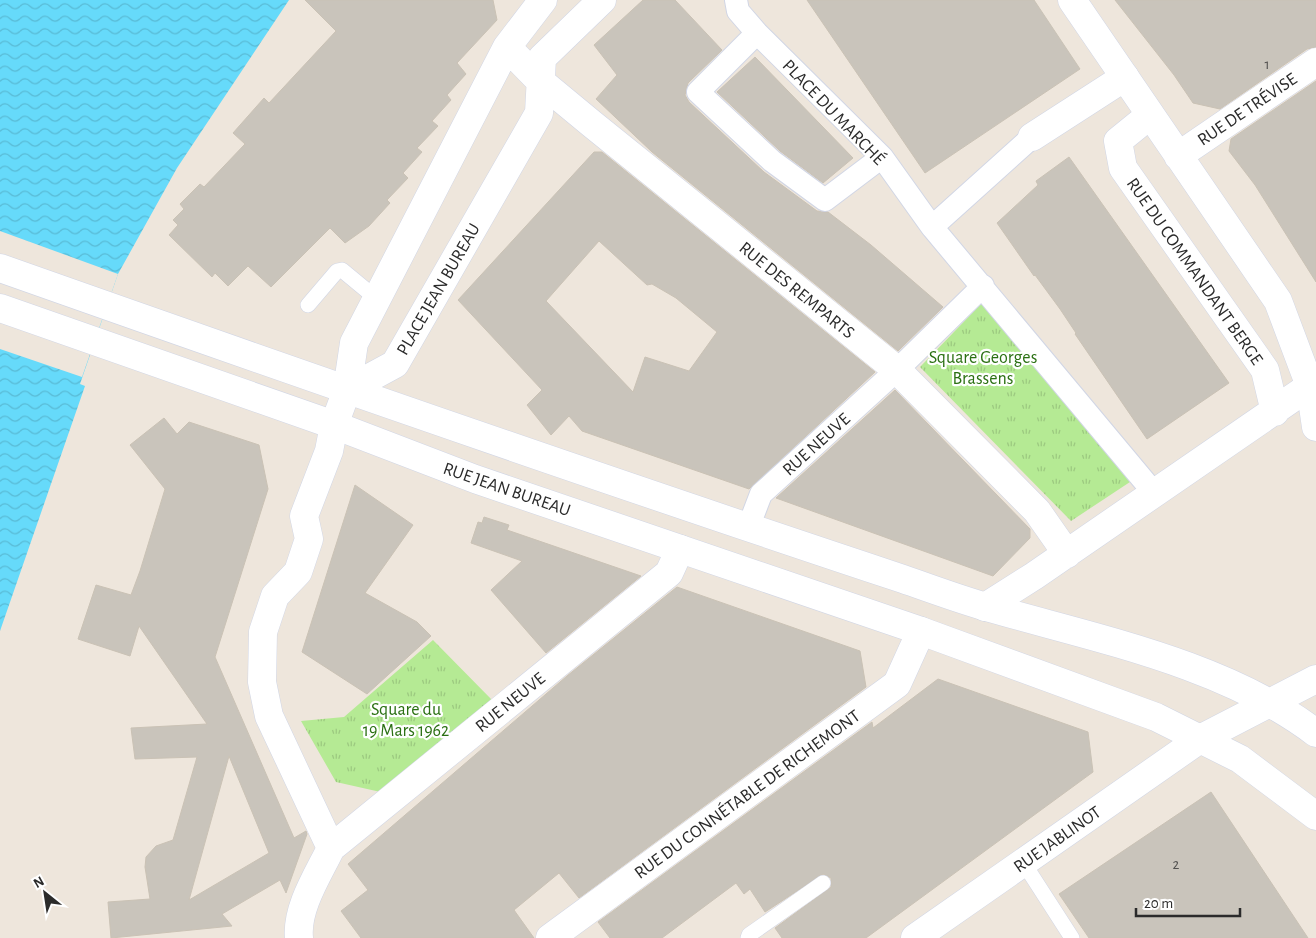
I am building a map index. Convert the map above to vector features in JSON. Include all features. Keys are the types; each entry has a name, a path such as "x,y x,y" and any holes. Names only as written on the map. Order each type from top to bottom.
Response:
{"street":[{"path":"299,938 298,927 307,896 331,848 269,716 262,682 263,632 275,596 298,572 309,539 304,516 329,451 334,425 346,390 354,343 507,47 543,0"},
{"name":"PLACE JEAN BUREAU","path":"346,390 395,364 539,113 542,58 602,0"},
{"name":"PLACE DU MARCHÉ","path":"736,0 738,11 756,33 882,157 932,227 982,286"},
{"path":"1072,0 1278,301 1310,386 1316,427"},
{"path":"756,33 698,92 772,161 825,200 882,157"},
{"name":"RUE DES REMPARTS","path":"507,47 540,81 897,370 1037,511 1067,554"},
{"name":"RUE DE TRÉVISE","path":"1178,156 1316,62"},
{"path":"932,227 1032,137 1125,77"},
{"name":"RUE DU COMMANDANT BERGE","path":"1150,115 1118,141 1123,168 1265,370 1275,412"},
{"path":"0,268 346,390 748,528 985,607 1083,634 1181,665 1268,702 1316,734"},
{"path":"982,286 1155,494"},
{"name":"RUE NEUVE","path":"748,528 760,494 897,370 982,286"},
{"name":"RUE JEAN BUREAU","path":"0,308 334,425 475,479 921,632 1156,718 1240,760 1316,816"},
{"path":"985,607 1013,591 1275,412 1310,386"},
{"name":"RUE NEUVE","path":"331,848 669,573 680,549"},
{"name":"RUE DU CONNÉTABLE DE RICHEMONT","path":"550,938 897,684 921,632"},
{"name":"RUE JABLINOT","path":"915,938 1200,739 1268,702 1316,679"}],"lane":[{"path":"308,305 337,270 342,270 377,299"},
{"path":"1023,862 1072,938"},
{"path":"748,938 749,935 823,883"}],"green space":[{"name":"Square Georges Brassens","path":"985,300 1133,480 1071,521 920,367"},
{"name":"Square du 19 Mars 1962","path":"433,640 493,701 385,793 336,782 301,721 344,717"}],"water":[{"path":"0,0 289,0 177,168 118,274 80,384 85,386 0,631"}],"pier":[{"path":"0,231 118,274 82,377 0,349"}],"building":[{"path":"305,0 493,0 497,20 457,63 466,74 447,95 451,100 432,121 438,126 417,148 422,152 403,173 408,178 387,200 390,203 369,226 345,243 330,228 271,287 248,266 228,286 215,273 212,277 169,235 178,225 173,220 184,209 180,204 200,184 204,187 245,144 233,133 264,98 269,103 336,31"},
{"path":"643,0 675,0 722,50 688,83 685,95 689,102 764,172 817,211 828,212 871,245 943,307 898,351 652,152 596,99 617,75 594,45"},
{"path":"807,0 1034,0 1080,69 925,173"},
{"path":"1115,0 1316,0 1316,47 1307,49 1220,109 1193,103 1174,75"},
{"path":"755,57 853,158 823,183 780,151 717,92"},
{"path":"1316,81 1316,282 1255,185 1229,151 1231,139"},
{"path":"594,152 602,152 875,372 749,489 582,431 569,416 551,435 527,405 542,390 458,300","holes":["599,241 647,285 652,284 676,298 717,332 689,371 645,357 633,392 546,301"]},
{"path":"1069,157 1229,383 1147,439 1060,309 997,223 1038,185 1036,181"},
{"path":"895,390 1030,529 1030,538 993,576 776,498"},
{"path":"164,418 177,434 189,422 259,445 268,489 215,657 294,838 306,831 307,834 286,893 280,880 222,914 232,926 111,938 108,902 150,899 145,867 146,857 156,846 173,840 197,757 135,759 131,728 207,724 139,626 130,656 78,639 96,585 131,595 165,489 130,445","holes":["229,756 269,853 189,900"]},
{"path":"355,485 413,525 365,593 417,622 431,636 367,694 302,652"},
{"path":"484,517 509,525 507,530 641,576 546,653 491,590 522,561 471,543 478,522 482,523"},
{"path":"677,587 860,651 866,687 579,898 559,873 514,910 534,938 361,938 341,911 368,890 348,864 567,676"},
{"path":"938,679 1088,732 1093,772 866,938 782,938 775,928 831,887 831,878 823,874 765,912 750,889 744,894 736,883 662,938 610,938 598,922 872,722 873,728"},
{"path":"1211,792 1308,938 1089,938 1059,894"}]}
